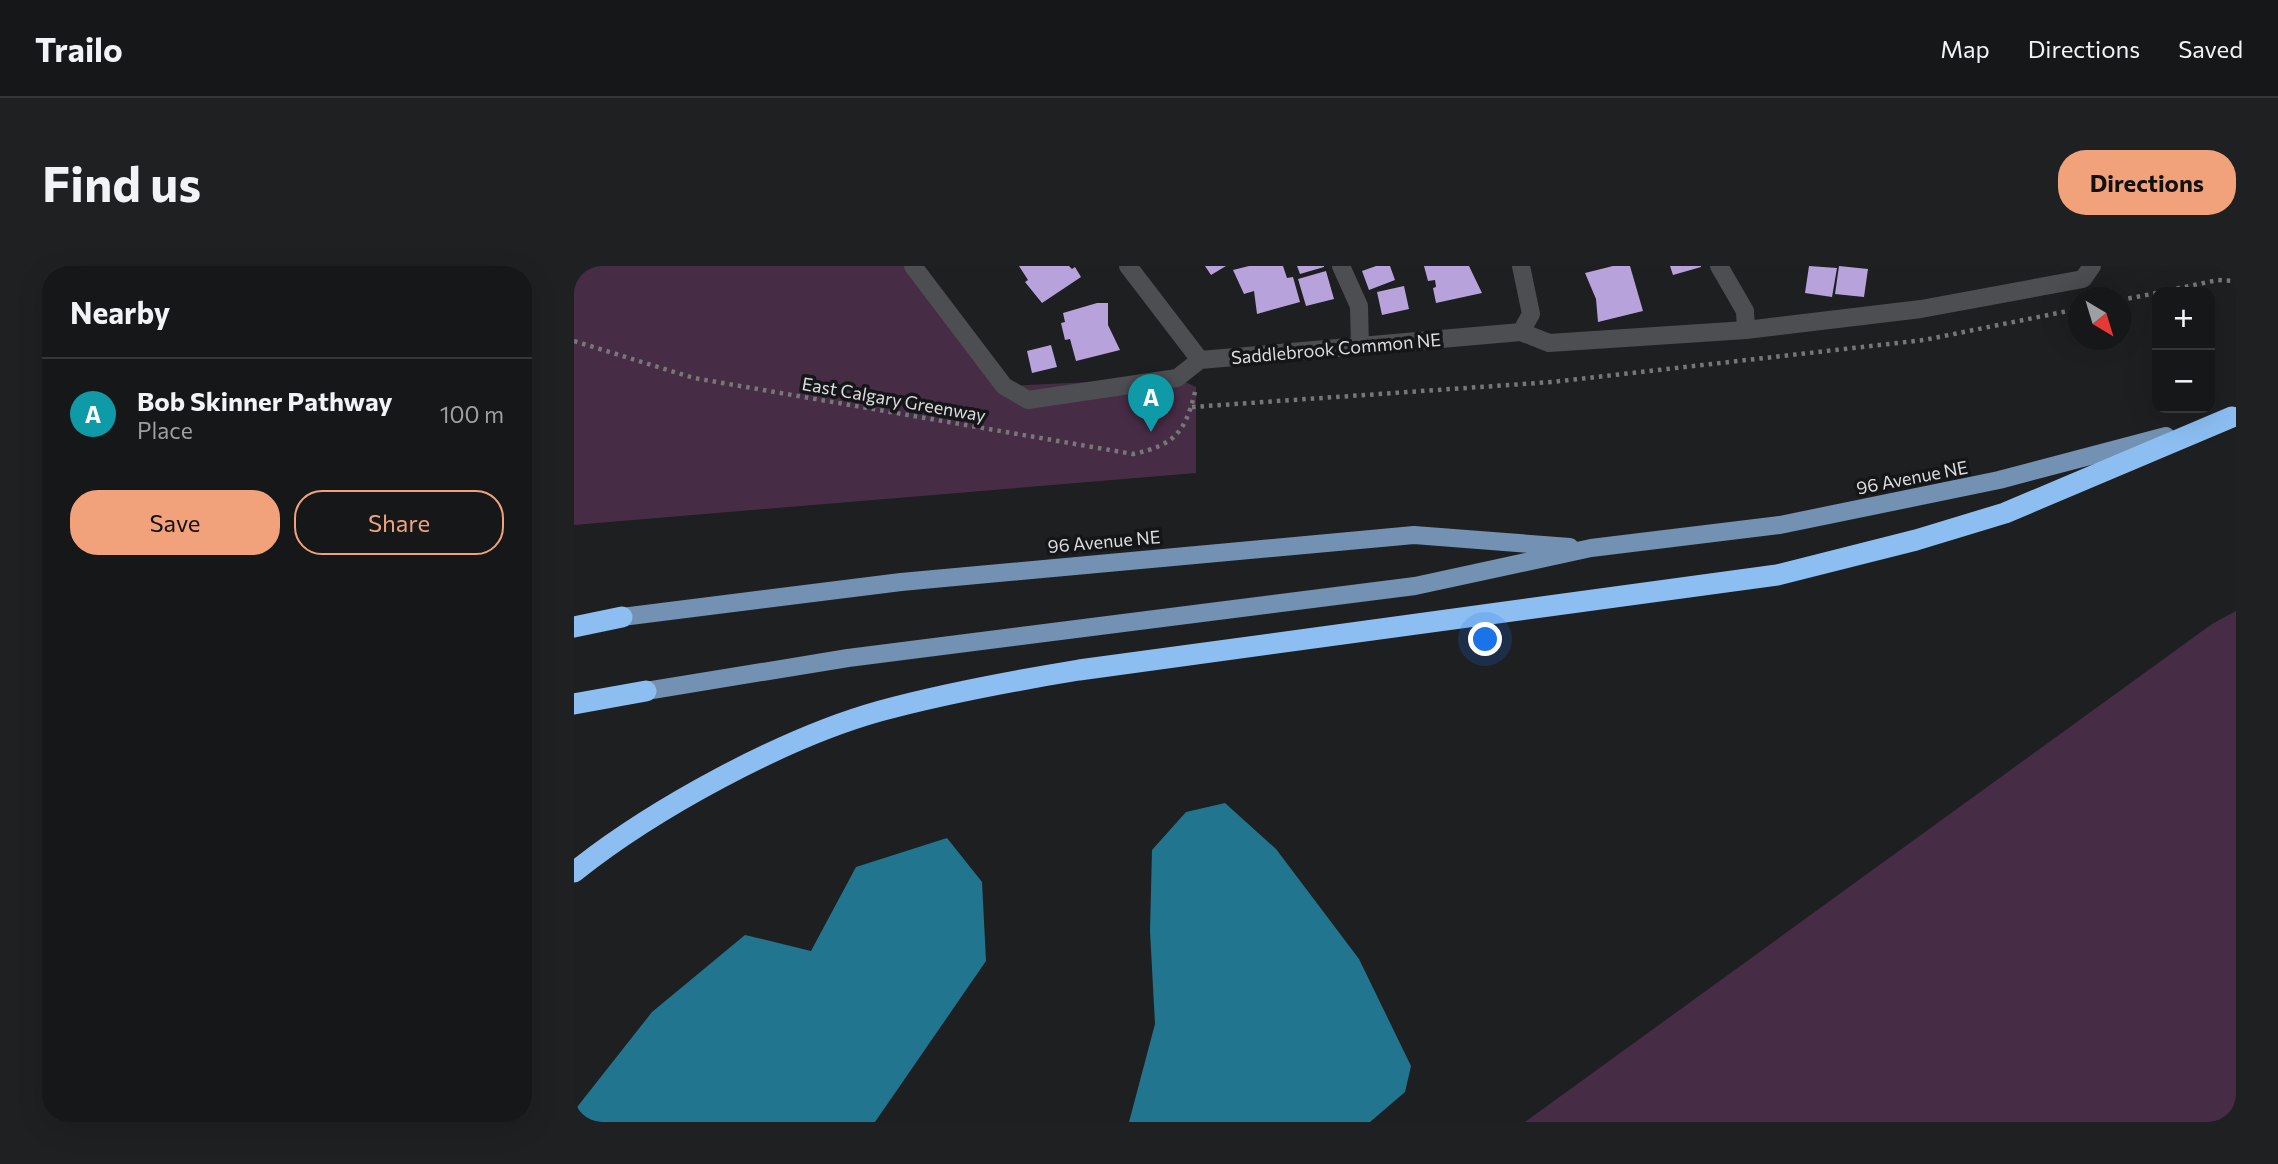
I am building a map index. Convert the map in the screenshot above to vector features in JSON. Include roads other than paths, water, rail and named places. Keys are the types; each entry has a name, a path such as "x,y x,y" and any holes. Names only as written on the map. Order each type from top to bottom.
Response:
{"highway":[{"path":"574,872 606,846 692,794 786,748 878,712 983,686 1079,670 1777,575 1916,540 2006,513 2234,416"},
{"path":"574,627 622,617"},
{"path":"574,704 646,691"}],"main road":[{"name":"96 Avenue NE","path":"646,691 848,658 1415,586 1591,548 1780,525 1987,483 2116,451 2234,416"},
{"name":"96 Avenue NE","path":"622,617 766,596 915,580 1414,535 1591,548"}],"street":[{"path":"913,266 1004,386 1028,400 1177,378 1200,360 1128,266"},
{"path":"1341,266 1359,306 1360,346"},
{"path":"1521,266 1531,314 1521,332 1549,343 1746,330 1934,307 2083,279 2092,266"},
{"path":"1719,266 1745,312 1746,330"},
{"name":"Saddlebrook Common NE","path":"1200,360 1521,332"}],"water":[{"path":"1225,803 1276,849 1359,959 1411,1066 1405,1092 1370,1122 1129,1122 1155,1024 1150,931 1152,850 1186,812"},
{"path":"947,838 982,882 986,961 875,1122 574,1122 574,1111 652,1012 745,935 811,951 856,867"}],"place":[{"name":"Bob Skinner Pathway","path":"1151,432"}]}
